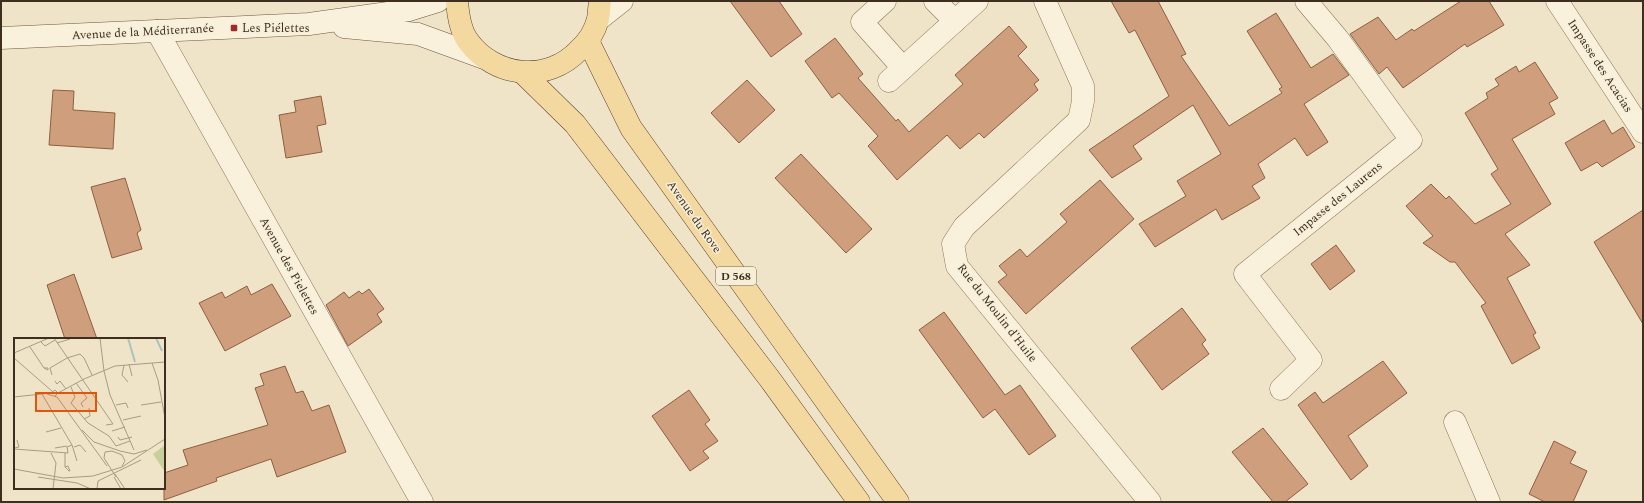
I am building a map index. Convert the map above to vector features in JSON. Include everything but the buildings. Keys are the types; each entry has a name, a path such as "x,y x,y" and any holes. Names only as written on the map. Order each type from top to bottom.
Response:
{"main road":[{"path":"457,1 458,19 468,41 484,58 502,69 522,73 548,70 571,59 588,41 599,10"},
{"name":"Avenue du Rove","path":"588,41 631,128 898,502"},
{"name":"D 568","path":"522,73 575,124 769,378 860,502"}],"street":[{"name":"Avenue de la Méditerranée","path":"1,38 309,24 409,10 438,1"},
{"path":"599,10 622,1"},
{"path":"885,1 862,22 896,74 977,1"},
{"path":"935,1 955,21"},
{"name":"Rue du Moulin d'Huile","path":"1045,1 1083,86 1084,101 1079,120 964,227 953,244 957,266 1150,502"},
{"name":"Impasse des Laurens","path":"1281,389 1311,360 1245,274 1411,140 1338,39 1306,1"},
{"name":"Impasse des Acacias","path":"1557,1 1643,132"},
{"name":"Avenue de la Méditerranée","path":"309,24 418,34 484,58"},
{"name":"Avenue des Pielettes","path":"156,31 422,502"},
{"path":"1454,422 1489,502"}],"place":[{"name":"Les Piélettes","path":"234,28"}]}
